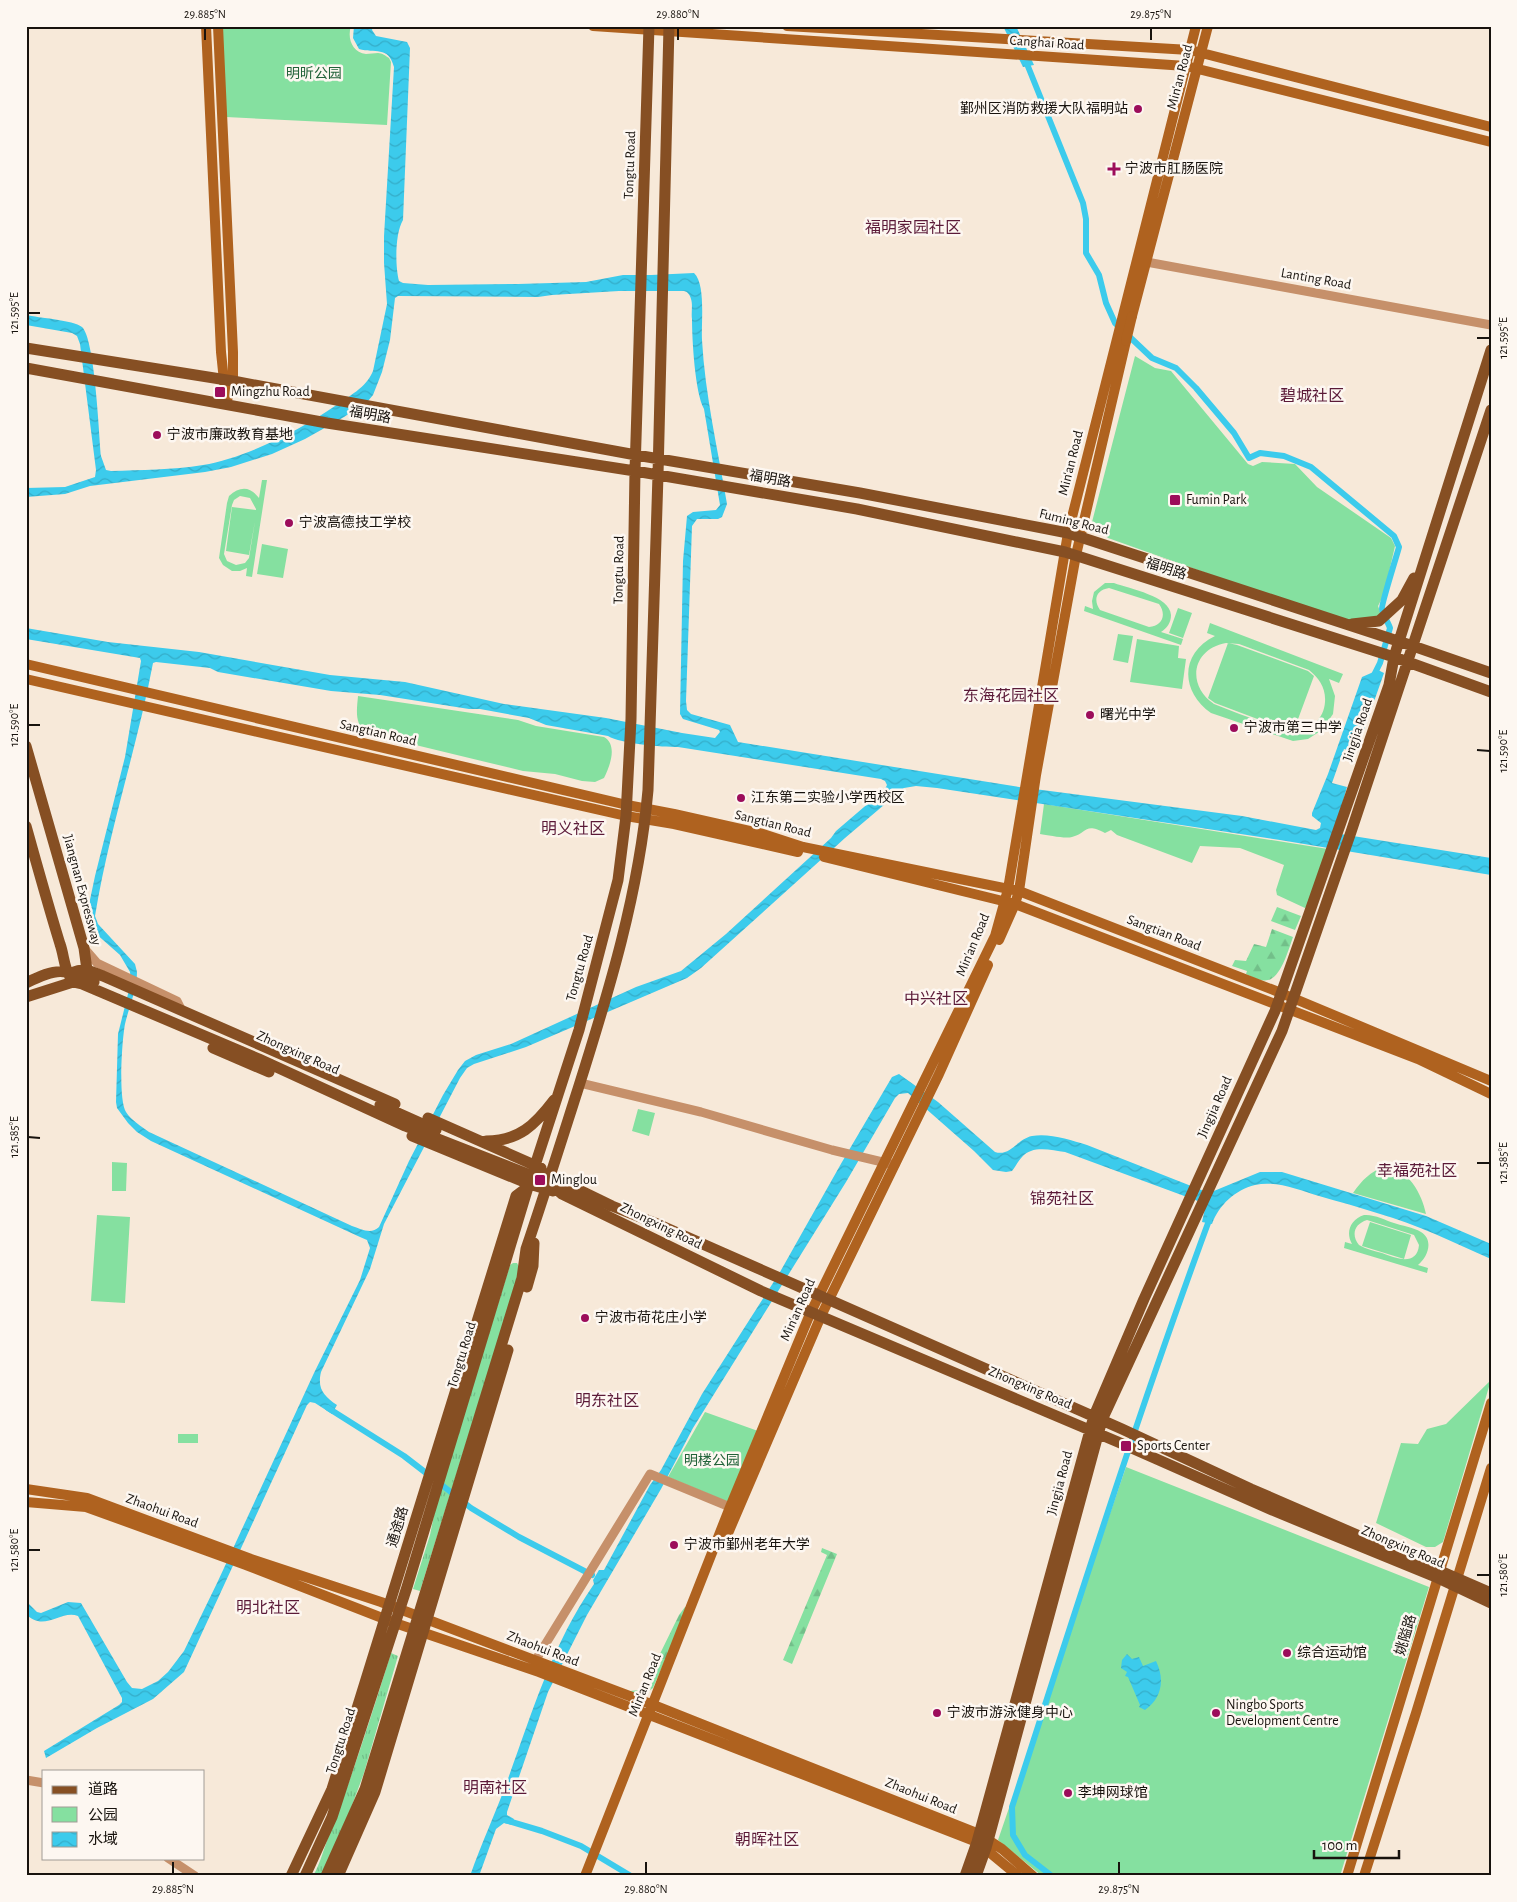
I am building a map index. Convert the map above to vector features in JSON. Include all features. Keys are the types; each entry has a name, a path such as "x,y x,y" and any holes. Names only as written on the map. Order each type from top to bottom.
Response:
{"main road":[{"path":"206,26 228,381"},
{"path":"218,26 228,381 226,404"},
{"name":"Canghai Road","path":"593,26 669,29 1186,66 1491,142"},
{"name":"Canghai Road","path":"787,26 1190,50 1491,127"},
{"name":"Min'an Road","path":"585,1876 592,1870 730,1507 816,1314 928,1084 1014,891 1070,554 1196,26"},
{"name":"Min'an Road","path":"1141,261 1208,26"},
{"name":"Tongtu Road","path":"305,1876 332,1817 394,1607 432,1502 438,1466 579,1030 618,880 627,811 631,719 635,471 649,28"},
{"path":"326,1876 365,1789 423,1618 454,1514 461,1475 522,1278 526,1248 621,950 646,814 658,475 669,29"},
{"name":"福明路","path":"26,348 228,381 636,456"},
{"name":"Jingjia Road","path":"976,1876 983,1841 1098,1418 1187,1204 1279,999 1389,686 1394,657 1491,350"},
{"name":"福明路","path":"26,368 394,434 635,471 857,509 1070,554 1394,657 1491,692"},
{"name":"Jingjia Road","path":"1098,1418 1210,1187 1282,1031 1351,832 1491,410"},
{"name":"Fuming Road","path":"636,456 860,493 1074,535 1413,646 1491,674"},
{"path":"1346,624 1379,621 1382,619 1402,600 1427,554"},
{"name":"Sangtian Road","path":"26,664 627,811"},
{"name":"Sangtian Road","path":"26,679 152,708 646,814 802,850 1014,891 1291,1004 1491,1094"},
{"name":"Jiangnan Expressway","path":"26,746 84,948 78,978"},
{"path":"26,826 41,883 64,956 78,978 129,996"},
{"name":"Sangtian Road","path":"833,856 1010,902 1279,999"},
{"path":"26,983 55,971 129,996 182,1010 408,1122"},
{"path":"26,997 56,988 78,978"},
{"name":"Zhongxing Road","path":"129,996 259,1059 452,1140 532,1176 548,1180 760,1291 1118,1442 1272,1510 1439,1574"},
{"name":"Sangtian Road","path":"1291,1004 1491,1081"},
{"path":"483,1142 505,1141 524,1132 550,1106 558,1094"},
{"name":"Zhongxing Road","path":"408,1122 532,1176 548,1180"},
{"name":"Zhongxing Road","path":"452,1140 483,1142 532,1176"},
{"name":"Zhongxing Road","path":"564,1188 655,1223 1145,1439 1439,1574 1491,1603"},
{"path":"454,1514 466,1489 533,1266 534,1225"},
{"name":"Min'an Road","path":"652,1710 736,1512 816,1314"},
{"name":"姚隘路","path":"1348,1876 1491,1403"},
{"name":"通途路","path":"394,1607 425,1488 438,1466"},
{"path":"1364,1876 1491,1468"},
{"name":"Zhaohui Road","path":"26,1489 86,1498 390,1621 536,1666"},
{"name":"Zhaohui Road","path":"26,1502 86,1507 215,1549"},
{"name":"Zhaohui Road","path":"248,1562 394,1607 423,1618 536,1666 983,1841 1002,1849 1033,1876"},
{"name":"Zhongxing Road","path":"1455,1582 1491,1593"},
{"path":"291,1876 332,1789 390,1621"},
{"path":"338,1876 375,1792 418,1631"},
{"name":"Jingjia Road","path":"965,1876 983,1841"},
{"name":"Zhaohui Road","path":"983,1841 1018,1876"}],"street":[{"name":"Lanting Road","path":"1141,261 1491,325"},
{"path":"84,948 129,996"},
{"path":"580,1082 701,1112 890,1164"},
{"path":"536,1666 595,1562 651,1474 730,1507"},
{"path":"26,1780 42,1783"},
{"path":"171,1860 195,1876"}],"green space":[{"name":"明昕公园","path":"222,26 351,26 350,40 357,50 366,54 381,54 389,58 391,62 387,125 226,117"},
{"path":"1135,356 1155,368 1171,371 1248,464 1253,466 1262,462 1295,464 1317,487 1391,538 1395,546 1384,594 1378,606 1382,617 1346,623 1108,538 1092,522"},
{"path":"262,480 267,480 252,577 246,576 247,568 240,571 232,571 223,565 219,558 229,496 237,490 248,489 259,498","holes":["240,496 250,498 256,510 232,507 226,551 249,555 255,521 249,558 245,563 236,565 227,561 224,554 232,505 234,500"]},
{"path":"262,544 288,549 283,578 257,574"},
{"path":"1105,583 1114,583 1157,598 1169,608 1171,615 1168,625 1161,632 1183,639 1181,645 1084,611 1085,606 1093,609 1094,592","holes":["1109,588 1159,604 1163,612 1162,619 1157,625 1149,627 1100,610 1096,599 1101,591"]},
{"path":"1178,608 1192,613 1183,638 1169,633"},
{"path":"1210,623 1343,674 1339,683 1329,679 1335,696 1333,714 1322,730 1308,739 1293,741 1211,713 1194,694 1189,683 1188,673 1190,662 1195,652 1215,636 1207,633","holes":["1226,643 1239,644 1313,673 1319,680 1325,697 1324,709 1318,721 1301,731 1294,732 1279,729 1214,704 1205,696 1199,687 1197,678 1200,660 1206,652 1215,647"]},
{"path":"1118,634 1133,636 1128,663 1113,660"},
{"path":"1137,639 1179,646 1178,658 1186,659 1182,689 1130,682"},
{"path":"1228,643 1308,671 1314,676 1294,730 1287,730 1215,703 1208,698"},
{"path":"358,696 518,720 536,726 604,737 611,745 610,762 604,778 595,782 582,781 555,774 523,771 366,733 358,720"},
{"path":"1044,804 1328,849 1311,903 1305,908 1277,895 1276,890 1284,865 1240,848 1200,846 1192,863 1117,835 1111,830 1105,833 1090,828 1069,837 1040,834"},
{"path":"1277,907 1301,916 1295,930 1271,921"},
{"path":"1272,929 1293,937 1284,962 1273,978 1260,980 1246,974 1247,971 1232,966 1235,960 1246,961 1254,944 1266,947"},
{"path":"638,1109 655,1113 649,1136 632,1131"},
{"path":"112,1162 127,1163 126,1191 112,1191"},
{"path":"1385,1166 1401,1172 1413,1183 1421,1198 1426,1214 1353,1193 1367,1177"},
{"path":"97,1215 130,1217 125,1303 91,1301"},
{"path":"1364,1215 1376,1216 1415,1229 1425,1235 1428,1244 1427,1253 1418,1265 1428,1268 1427,1273 1344,1248 1345,1242 1352,1244 1349,1235 1350,1226 1359,1217","holes":["1367,1220 1414,1235 1419,1245 1417,1252 1410,1259 1405,1259 1393,1257 1359,1245 1355,1237 1355,1230 1359,1224"]},
{"path":"1370,1222 1411,1235 1404,1259 1362,1246"},
{"path":"517,1263 519,1273 420,1591 413,1589 430,1535 436,1505 510,1265"},
{"path":"1491,1380 1443,1542 1435,1547 1426,1547 1376,1523 1401,1443 1418,1444 1427,1429 1446,1424"},
{"name":"明楼公园","path":"705,1412 758,1431 728,1502 668,1477"},
{"path":"178,1434 198,1434 198,1443 178,1443"},
{"name":"Ningbo Sports Development Centre","path":"1126,1467 1429,1587 1340,1876 1042,1876 998,1840"},
{"path":"822,1548 837,1554 792,1664 783,1660 827,1555 821,1552"},
{"path":"685,1607 688,1608 653,1688 644,1695 630,1695 630,1691 639,1690 648,1684 655,1664 679,1615"},
{"path":"391,1653 398,1656 364,1773 321,1876 313,1876 354,1766"}],"water":[{"path":"354,26 373,26 372,30 376,36 407,42 410,48 403,220 398,233 396,250 399,281 428,285 518,284 586,282 623,275 694,273 698,278 702,295 702,340 706,381 727,504 722,517 718,519 697,519 692,526 686,701 687,710 691,714 730,725 738,742 1019,787 1242,816 1316,830 1320,828 1321,823 1312,816 1312,813 1328,774 1362,677 1378,670 1384,673 1358,747 1354,752 1344,749 1332,783 1347,787 1334,833 1491,858 1491,875 1280,840 937,788 916,786 904,788 845,838 701,968 687,978 526,1047 467,1068 384,1224 370,1269 321,1372 321,1388 328,1398 337,1405 332,1414 315,1403 310,1402 307,1405 184,1672 153,1699 97,1728 46,1758 44,1751 119,1705 122,1702 122,1698 78,1616 65,1615 46,1621 39,1621 26,1614 26,1601 37,1612 41,1613 68,1602 81,1603 132,1688 142,1689 158,1681 168,1672 184,1651 218,1581 314,1373 360,1280 370,1248 367,1240 151,1141 137,1132 117,1108 118,1034 131,982 130,972 120,955 94,932 90,926 87,914 125,757 141,661 140,658 26,639 26,628 108,642 199,652 330,675 405,682 504,704 606,718 715,738 720,732 719,730 683,719 680,714 683,561 687,516 693,512 716,510 720,505 704,409 696,379 692,301 685,291 619,291 538,297 398,296 395,298 390,340 382,372 373,395 368,401 344,417 305,439 272,454 231,467 90,486 65,494 26,497 26,488 65,487 95,477 96,470 80,344 77,336 72,333 26,325 26,315 64,321 82,327 90,349 93,367 101,456 106,470 111,471 191,467 219,461 254,450 288,434 321,415 357,391 370,377 373,371 387,304 384,236 394,67 385,53 359,49 353,38","holes":["153,663 210,668 218,672 331,691 380,695 469,709 480,709 529,718 546,725 608,736 632,743 678,747 881,779 887,785 885,789 836,831 831,838 726,934 681,971 636,987 511,1044 476,1055 465,1061 443,1095 409,1161 379,1227 373,1231 366,1231 149,1132 131,1118 126,1112 124,1105 121,1069 124,1032 137,972 135,964 98,924 95,916 101,884"]},
{"path":"1003,26 1016,26 1034,65 1023,67"},
{"path":"899,1074 938,1102 995,1152 1005,1152 1022,1140 1032,1136 1046,1135 1087,1145 1209,1193 1260,1172 1282,1172 1426,1216 1491,1244 1491,1259 1407,1223 1279,1185 1255,1185 1234,1195 1223,1205 1212,1224 1202,1222 1206,1204 1065,1152 1042,1149 1031,1151 1022,1157 1012,1171 993,1170 908,1093 899,1094 693,1428 661,1489 587,1615 548,1692 507,1812 507,1815 514,1819 512,1825 504,1823 496,1829 479,1876 470,1876 545,1677 567,1630 594,1584 593,1580 599,1570 604,1570 702,1394 780,1272 892,1077"},
{"path":"1127,1654 1132,1659 1139,1657 1143,1666 1156,1661 1159,1668 1161,1681 1158,1694 1151,1705 1145,1710 1139,1707 1140,1705 1128,1677 1125,1676 1127,1672 1121,1668 1122,1660"}],"waterway":[{"path":"1025,59 1083,203 1086,219 1086,253 1099,275 1106,303 1115,323 1152,358 1176,368 1196,388 1234,433 1249,458 1260,453 1284,456 1311,467 1394,536 1399,547 1382,606 1383,614 1390,628 1380,663 1373,677"},
{"path":"1052,1876 1025,1855 1013,1835 1012,1807 1133,1436 1211,1215"},
{"path":"328,1408 404,1456 430,1476"},
{"path":"438,1482 471,1508 519,1537 592,1575"},
{"path":"505,1820 542,1831 581,1846 631,1876"}],"place":[{"name":"鄞州区消防救援大队福明站","path":"1138,109"},
{"name":"宁波市肛肠医院","path":"1114,169"},
{"name":"Mingzhu Road","path":"220,392"},
{"name":"宁波市廉政教育基地","path":"157,435"},
{"name":"Fumin Park","path":"1175,500"},
{"name":"宁波高德技工学校","path":"289,523"},
{"name":"曙光中学","path":"1090,715"},
{"name":"宁波市第三中学","path":"1234,728"},
{"name":"江东第二实验小学西校区","path":"741,798"},
{"name":"Minglou","path":"540,1180"},
{"name":"宁波市荷花庄小学","path":"585,1318"},
{"name":"Sports Center","path":"1126,1446"},
{"name":"宁波市鄞州老年大学","path":"674,1545"},
{"name":"综合运动馆","path":"1287,1653"},
{"name":"宁波市游泳健身中心","path":"937,1713"},
{"name":"Ningbo Sports Development Centre","path":"1216,1713"},
{"name":"李坤网球馆","path":"1068,1793"}],"district":[{"name":"福明家园社区","path":"913,228"},
{"name":"碧城社区","path":"1312,396"},
{"name":"东海花园社区","path":"1011,696"},
{"name":"明义社区","path":"573,829"},
{"name":"中兴社区","path":"936,999"},
{"name":"幸福苑社区","path":"1417,1171"},
{"name":"锦苑社区","path":"1062,1199"},
{"name":"明东社区","path":"607,1401"},
{"name":"明北社区","path":"268,1608"},
{"name":"明南社区","path":"495,1788"},
{"name":"朝晖社区","path":"767,1840"}]}
